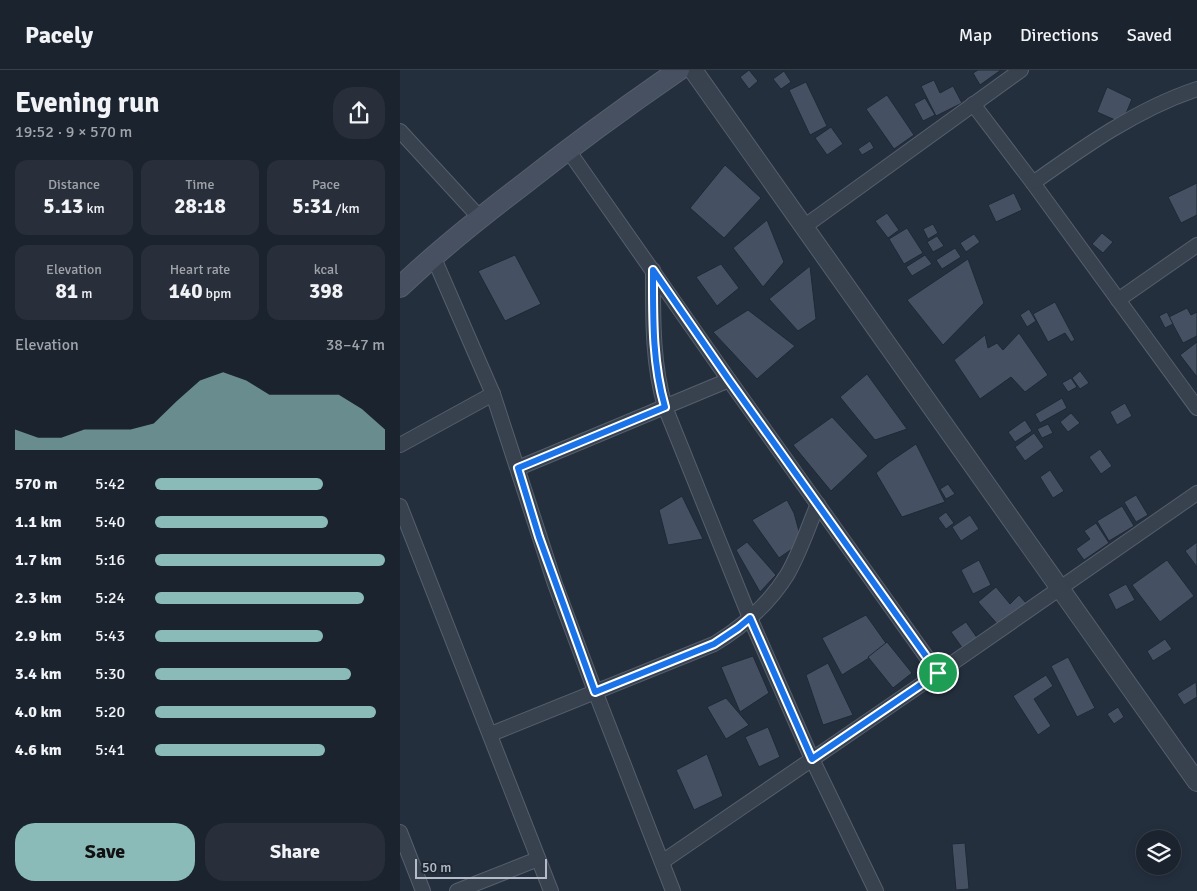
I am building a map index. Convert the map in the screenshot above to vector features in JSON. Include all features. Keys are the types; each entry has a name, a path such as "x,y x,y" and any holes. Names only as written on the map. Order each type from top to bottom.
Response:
{"main road":[{"path":"400,287 433,256 480,218 568,150 679,70"}],"street":[{"path":"693,70 1197,782"},
{"path":"805,226 1022,70"},
{"path":"1033,183 1113,129 1140,114 1197,89"},
{"path":"973,104 1197,408"},
{"path":"400,131 480,218"},
{"path":"568,150 938,673"},
{"path":"1118,300 1197,245"},
{"path":"433,256 493,394 546,556 595,692 673,891"},
{"path":"653,270 655,356 659,388 665,407 750,618 812,759 876,891"},
{"path":"518,468 729,380"},
{"path":"400,445 493,394"},
{"path":"662,862 1197,493"},
{"path":"490,734 714,644 733,632 750,618 777,588 788,572 818,504"},
{"path":"400,506 551,891"},
{"path":"400,832 423,891"},
{"path":"456,891 538,859"}],"building":[{"path":"749,70 758,81 749,89 740,77"},
{"path":"978,70 1001,70 980,85 973,73"},
{"path":"784,71 791,82 781,89 773,79"},
{"path":"934,80 940,93 953,86 962,103 936,116 921,86"},
{"path":"806,82 827,126 810,135 789,90"},
{"path":"1107,87 1132,99 1122,123 1097,112"},
{"path":"887,95 914,135 894,149 866,109"},
{"path":"925,98 935,115 923,121 914,104"},
{"path":"831,127 843,144 827,155 815,138"},
{"path":"870,141 874,148 862,155 858,149"},
{"path":"725,165 761,198 724,238 690,208"},
{"path":"1197,183 1197,215 1181,223 1168,197"},
{"path":"1014,193 1022,210 996,222 988,205"},
{"path":"887,213 899,230 888,238 875,221"},
{"path":"767,220 784,262 763,287 733,248"},
{"path":"933,224 938,233 928,239 923,229"},
{"path":"907,228 923,253 904,264 889,239"},
{"path":"1102,233 1113,242 1103,253 1092,244"},
{"path":"974,234 980,242 966,252 960,243"},
{"path":"937,236 944,246 933,252 927,242"},
{"path":"955,248 961,257 942,269 936,260"},
{"path":"515,255 541,304 505,321 478,271"},
{"path":"925,255 932,264 912,276 906,267"},
{"path":"968,259 984,303 943,345 907,300"},
{"path":"721,264 739,288 717,306 696,277"},
{"path":"810,266 816,319 798,331 769,299"},
{"path":"1055,302 1075,340 1071,342 1065,333 1048,342 1033,314"},
{"path":"1187,308 1191,315 1197,312 1197,336 1183,343 1169,317"},
{"path":"1029,309 1036,321 1027,327 1020,315"},
{"path":"748,310 795,346 757,379 713,332"},
{"path":"1167,312 1173,324 1165,328 1159,316"},
{"path":"1019,333 1048,375 1025,392 1011,377 980,399 954,360 985,335 988,348 997,343 1003,350"},
{"path":"1197,342 1197,377 1180,355"},
{"path":"1080,371 1089,383 1080,389 1072,378"},
{"path":"867,374 907,429 875,440 840,397"},
{"path":"1071,378 1077,387 1068,392 1062,383"},
{"path":"1062,398 1067,408 1040,423 1035,414"},
{"path":"1125,403 1132,416 1117,425 1110,412"},
{"path":"1071,413 1080,423 1068,432 1060,422"},
{"path":"832,417 868,456 831,491 793,445"},
{"path":"1025,420 1032,431 1015,442 1008,432"},
{"path":"1048,424 1053,433 1042,438 1037,429"},
{"path":"1034,433 1044,447 1025,461 1015,447"},
{"path":"916,444 945,502 902,517 876,473"},
{"path":"1100,449 1112,466 1101,474 1089,457"},
{"path":"1050,470 1064,491 1053,498 1040,477"},
{"path":"948,484 955,494 946,499 940,489"},
{"path":"1136,495 1148,515 1136,522 1124,502"},
{"path":"682,496 703,539 668,545 659,510"},
{"path":"787,500 794,513 802,542 779,558 752,520"},
{"path":"1122,506 1134,526 1109,541 1097,521"},
{"path":"946,512 954,523 946,529 938,518"},
{"path":"970,515 979,529 961,541 952,527"},
{"path":"1096,523 1109,543 1084,560 1076,549 1090,539 1084,531"},
{"path":"747,542 776,575 760,592 736,550"},
{"path":"1197,542 1197,567 1185,551"},
{"path":"979,560 991,585 973,594 961,570"},
{"path":"1167,560 1194,596 1160,622 1132,585"},
{"path":"1126,584 1135,600 1116,610 1108,594"},
{"path":"996,587 1010,604 1019,595 1026,603 999,626 978,602"},
{"path":"866,615 888,646 842,675 822,638"},
{"path":"966,622 978,639 963,649 951,632"},
{"path":"1165,639 1172,649 1153,661 1147,651"},
{"path":"887,642 912,673 893,688 868,657"},
{"path":"753,656 769,693 740,712 721,667"},
{"path":"1068,657 1095,708 1077,717 1051,666"},
{"path":"828,663 853,715 823,725 806,675"},
{"path":"1046,675 1053,686 1034,699 1051,726 1038,735 1013,696"},
{"path":"1196,682 1197,697 1184,705 1177,694"},
{"path":"726,698 749,725 726,739 707,707"},
{"path":"1118,707 1124,717 1114,724 1107,714"},
{"path":"768,727 780,757 759,767 745,737"},
{"path":"707,754 723,796 694,810 676,770"},
{"path":"965,843 969,889 956,890 952,844"}],"route":[{"path":"653,270 729,380 938,673 812,759 750,618 714,644 595,692 539,537 518,468 665,407 656,371 653,328 653,270"}]}
